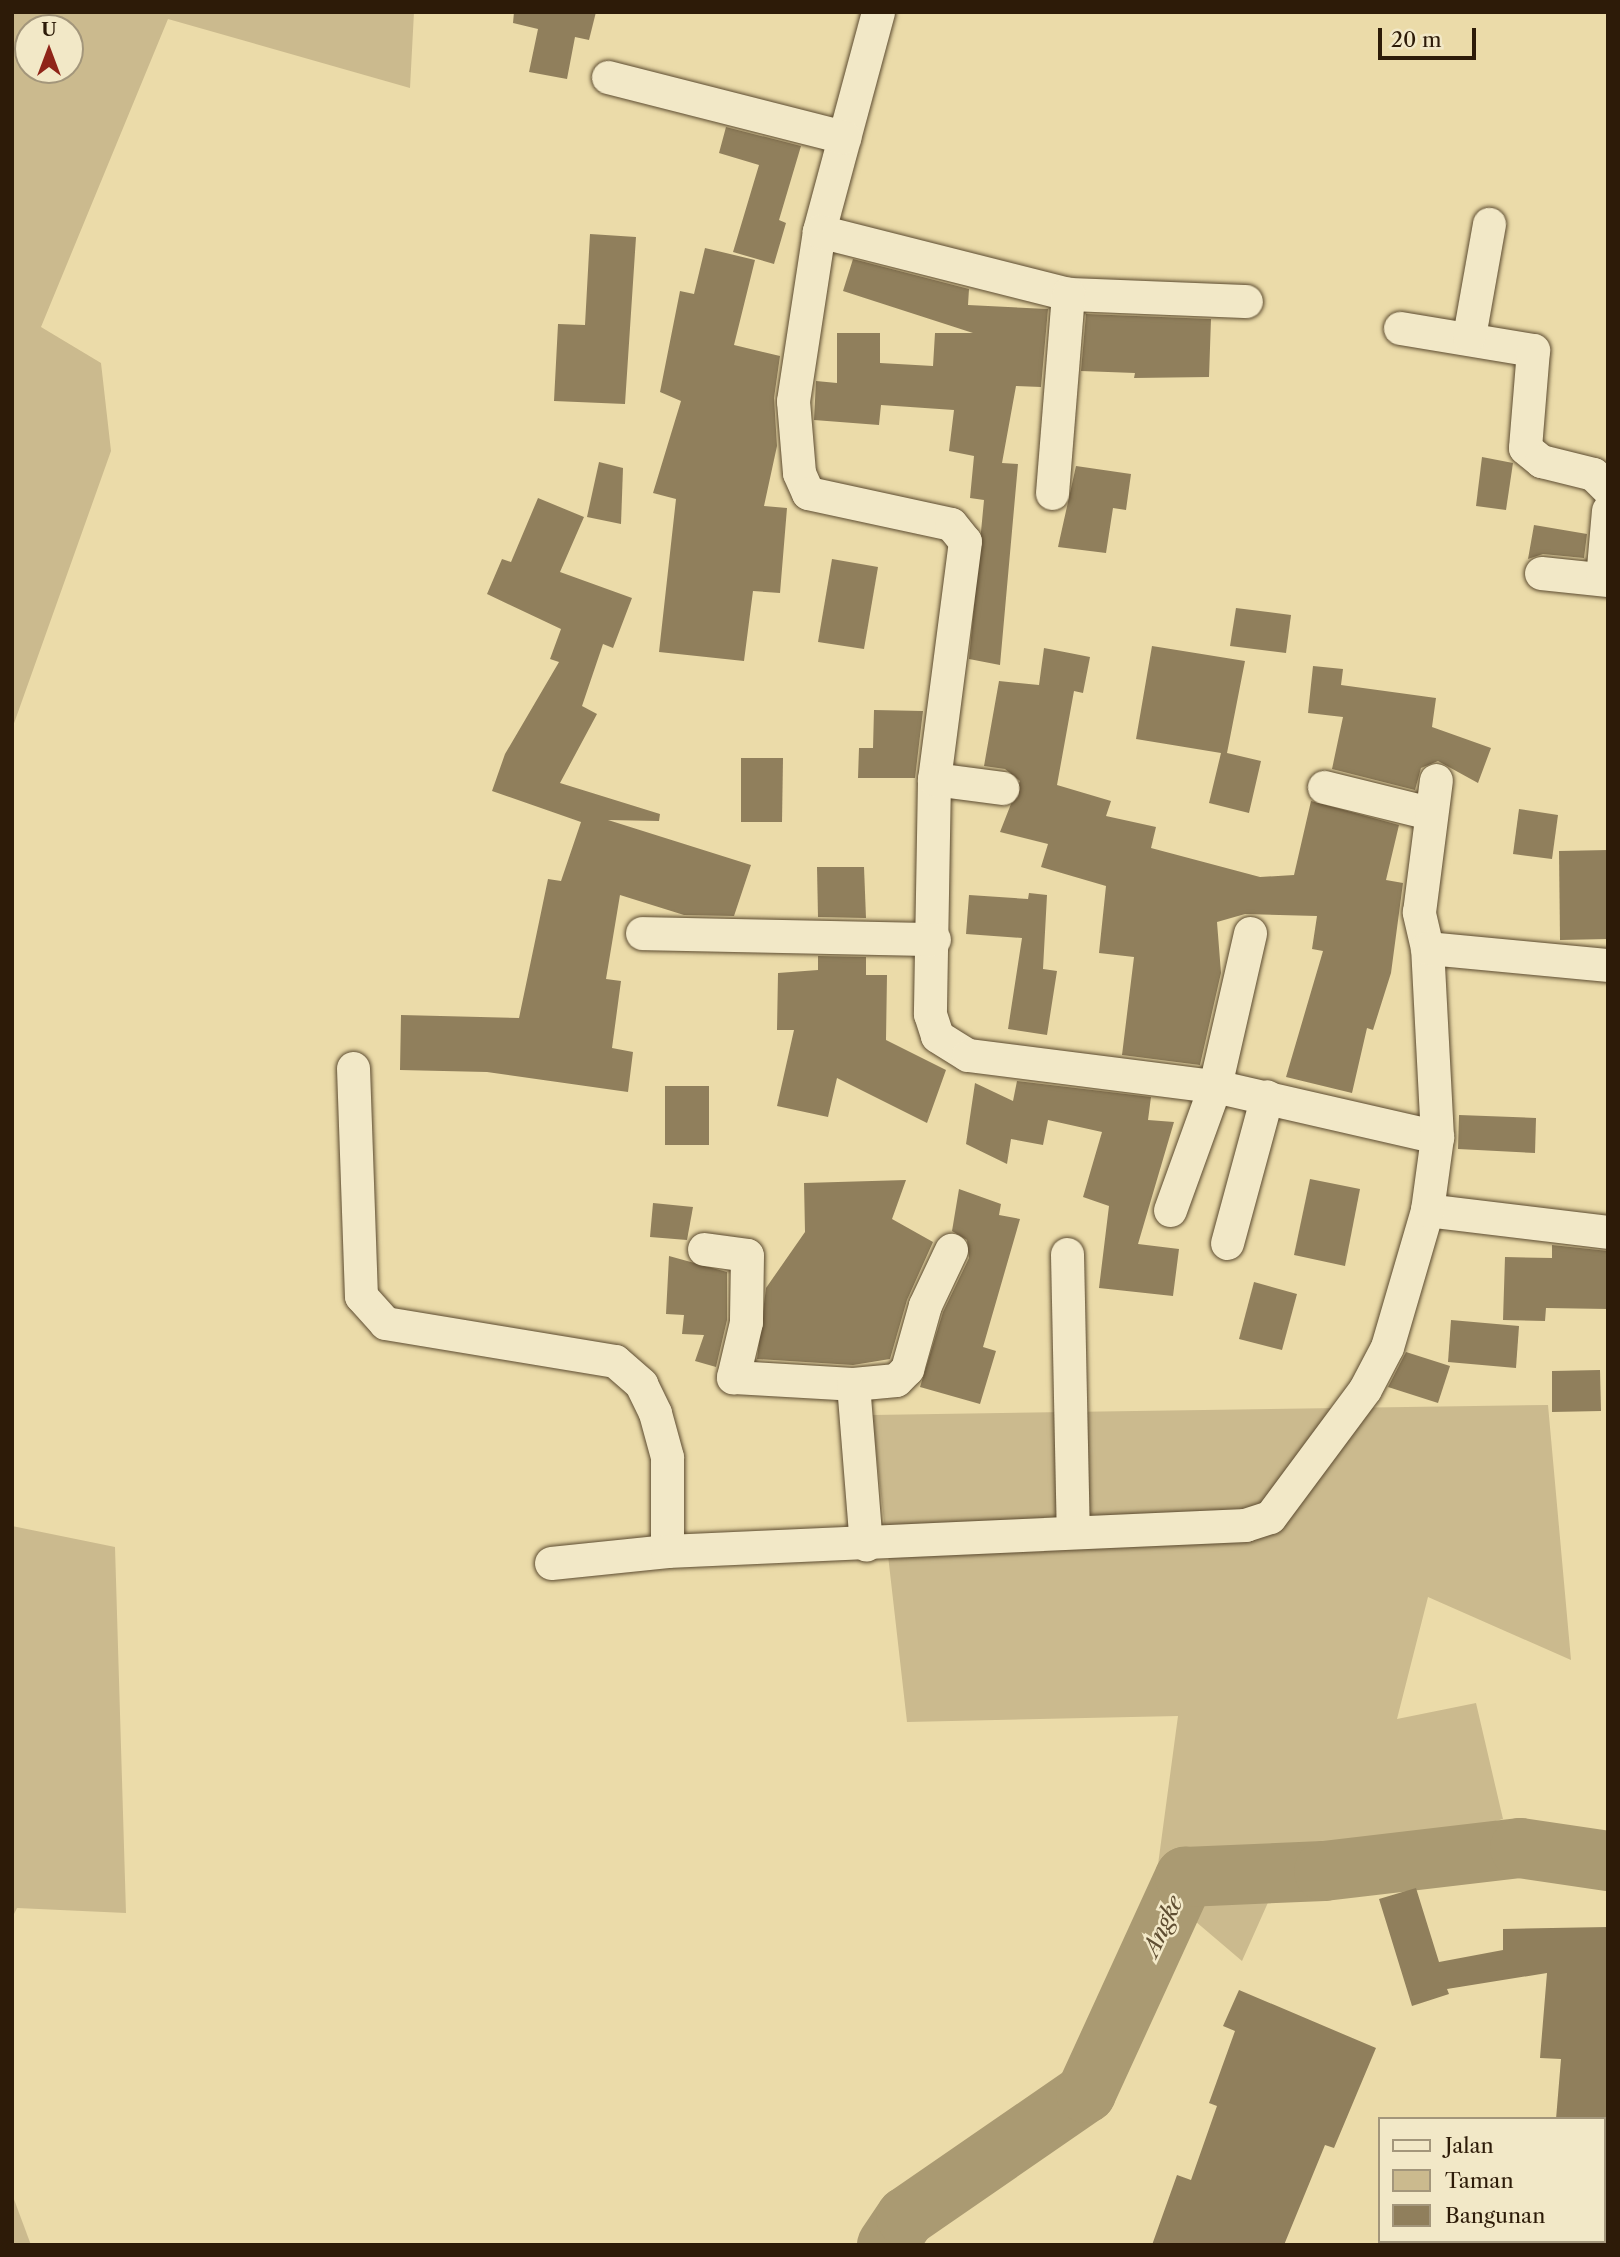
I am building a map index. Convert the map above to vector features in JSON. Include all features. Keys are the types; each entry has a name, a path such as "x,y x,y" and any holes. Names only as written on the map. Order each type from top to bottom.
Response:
{"street":[{"path":"878,12 819,231 794,374 801,484 816,497 951,524 965,541 934,779 934,939 930,1014 947,1047 1215,1086 1437,1137"},
{"path":"608,77 844,137"},
{"path":"1469,336 1489,224"},
{"path":"819,231 1068,294 1246,301"},
{"path":"1052,493 1068,294"},
{"path":"1401,328 1469,336 1533,349 1525,448 1541,461 1593,474 1608,489"},
{"path":"1541,573 1605,579 1608,510"},
{"path":"934,779 1002,788"},
{"path":"551,1563 667,1551 866,1544 1073,1530 1245,1525 1270,1517 1376,1368 1427,1210 1437,1137 1427,948 1419,912 1436,780"},
{"path":"1324,787 1430,813"},
{"path":"642,933 934,939"},
{"path":"1170,1210 1215,1086 1250,933"},
{"path":"1427,948 1608,965"},
{"path":"353,1068 361,1296 385,1323 615,1361 641,1384 655,1413 667,1457 667,1551"},
{"path":"1227,1243 1267,1096"},
{"path":"1427,1210 1608,1232"},
{"path":"704,1249 747,1255 746,1322 733,1377 853,1384 896,1380 907,1369 925,1305 951,1250"},
{"path":"1067,1254 1073,1530"},
{"path":"853,1384 866,1544"}],"green space":[{"path":"12,12 414,12 410,88 168,19 41,327 101,363 111,451 12,729"},
{"path":"1548,1405 1571,1660 1428,1597 1397,1719 1476,1703 1503,1819 1278,1880 1242,1961 1155,1887 1178,1716 907,1722 872,1415"},
{"path":"12,1526 115,1547 126,1913 17,1908 12,1918"},
{"path":"12,2194 31,2245 12,2245"}],"building":[{"path":"514,12 596,12 589,40 575,37 567,79 529,72 538,29 513,23"},
{"path":"726,127 801,146 779,220 786,223 774,264 733,252 759,165 719,153"},
{"path":"590,234 636,237 625,404 554,401 558,324 585,325"},
{"path":"705,248 755,260 734,345 780,356 774,398 777,446 764,506 787,508 780,593 753,591 744,661 659,652 676,499 653,493 681,401 660,392 680,291 694,294"},
{"path":"853,259 969,289 968,305 1048,309 1041,387 1016,386 1002,463 1018,464 1000,665 969,659 984,500 970,498 974,456 949,451 954,410 881,405 879,425 814,420 816,381 837,383 837,333 880,333 880,363 933,366 935,333 973,333 843,291"},
{"path":"1086,314 1211,319 1209,377 1134,378 1135,373 1081,371"},
{"path":"1482,457 1513,463 1506,510 1476,506"},
{"path":"599,462 623,468 621,524 587,517"},
{"path":"1076,466 1131,474 1126,510 1113,508 1106,553 1058,547"},
{"path":"538,498 584,517 560,572 632,598 613,648 603,644 582,706 597,714 560,783 660,814 659,821 608,820 751,865 734,916 684,915 620,895 606,979 621,981 612,1048 633,1052 628,1092 487,1072 400,1070 401,1015 519,1018 548,879 561,881 581,822 492,791 505,754 559,662 550,659 561,629 487,594 502,559 511,562"},
{"path":"1534,525 1587,534 1584,558 1543,554 1528,559"},
{"path":"832,559 878,567 864,649 818,642"},
{"path":"1236,608 1291,615 1286,653 1230,646"},
{"path":"1152,646 1245,661 1227,753 1261,761 1249,813 1209,803 1221,753 1136,739"},
{"path":"1044,648 1090,657 1083,693 1074,691 1057,785 1111,801 1106,816 1156,827 1151,848 1260,877 1294,875 1311,801 1399,825 1386,880 1403,883 1391,973 1373,1030 1367,1028 1352,1093 1286,1077 1323,951 1312,949 1317,916 1245,914 1217,922 1221,973 1200,1065 1122,1055 1134,957 1099,953 1106,886 1041,867 1048,844 1000,832 1020,781 1005,769 984,766 999,681 1039,685"},
{"path":"1313,666 1343,669 1341,685 1436,698 1432,727 1491,748 1478,783 1438,761 1421,768 1415,790 1332,769 1343,717 1308,713"},
{"path":"874,710 923,711 915,778 858,778 859,748 873,748"},
{"path":"741,758 783,758 782,822 741,822"},
{"path":"1519,809 1558,815 1552,859 1513,854"},
{"path":"1608,850 1608,939 1560,940 1559,851"},
{"path":"817,867 864,867 866,918 818,917"},
{"path":"1029,893 1047,895 1043,969 1057,971 1047,1035 1008,1029 1022,938 966,934 969,895 1028,899"},
{"path":"818,956 866,957 866,975 887,975 886,1040 946,1070 927,1123 837,1078 828,1117 777,1106 794,1030 777,1030 778,973 818,970"},
{"path":"1017,1081 1151,1097 1148,1120 1174,1122 1138,1244 1179,1249 1173,1296 1099,1288 1109,1206 1083,1197 1102,1132 1048,1120 1043,1145 1011,1139 1007,1164 966,1144 975,1083 1013,1101"},
{"path":"665,1086 709,1086 709,1145 665,1145"},
{"path":"1459,1115 1536,1118 1535,1153 1458,1149"},
{"path":"1310,1179 1360,1189 1345,1266 1294,1255"},
{"path":"906,1180 892,1219 933,1242 907,1300 890,1359 853,1365 757,1359 766,1288 805,1232 804,1183"},
{"path":"959,1189 1001,1204 999,1215 1020,1219 983,1347 996,1351 980,1404 920,1387 943,1312 969,1258 967,1240 952,1231"},
{"path":"653,1203 693,1207 687,1240 650,1237"},
{"path":"1552,1245 1608,1251 1608,1309 1546,1308 1545,1321 1503,1320 1505,1257 1552,1258"},
{"path":"669,1256 727,1272 727,1320 716,1367 695,1361 704,1335 682,1334 684,1315 666,1314"},
{"path":"1254,1282 1297,1294 1282,1350 1239,1339"},
{"path":"1451,1320 1519,1326 1516,1368 1448,1362"},
{"path":"1406,1352 1450,1366 1438,1403 1388,1387"},
{"path":"1600,1370 1601,1411 1552,1412 1552,1371"},
{"path":"1416,1888 1439,1962 1503,1950 1503,1929 1608,1927 1608,2119 1556,2117 1561,2059 1540,2058 1547,1973 1447,1989 1449,1994 1412,2006 1379,1899"},
{"path":"1239,1990 1376,2048 1334,2148 1325,2145 1284,2245 1152,2245 1177,2175 1191,2180 1217,2106 1209,2103 1235,2031 1223,2026"}],"waterway":[{"name":"Angke","path":"887,2245 906,2217 1086,2093 1185,1877 1324,1871 1520,1848 1608,1861"}]}
